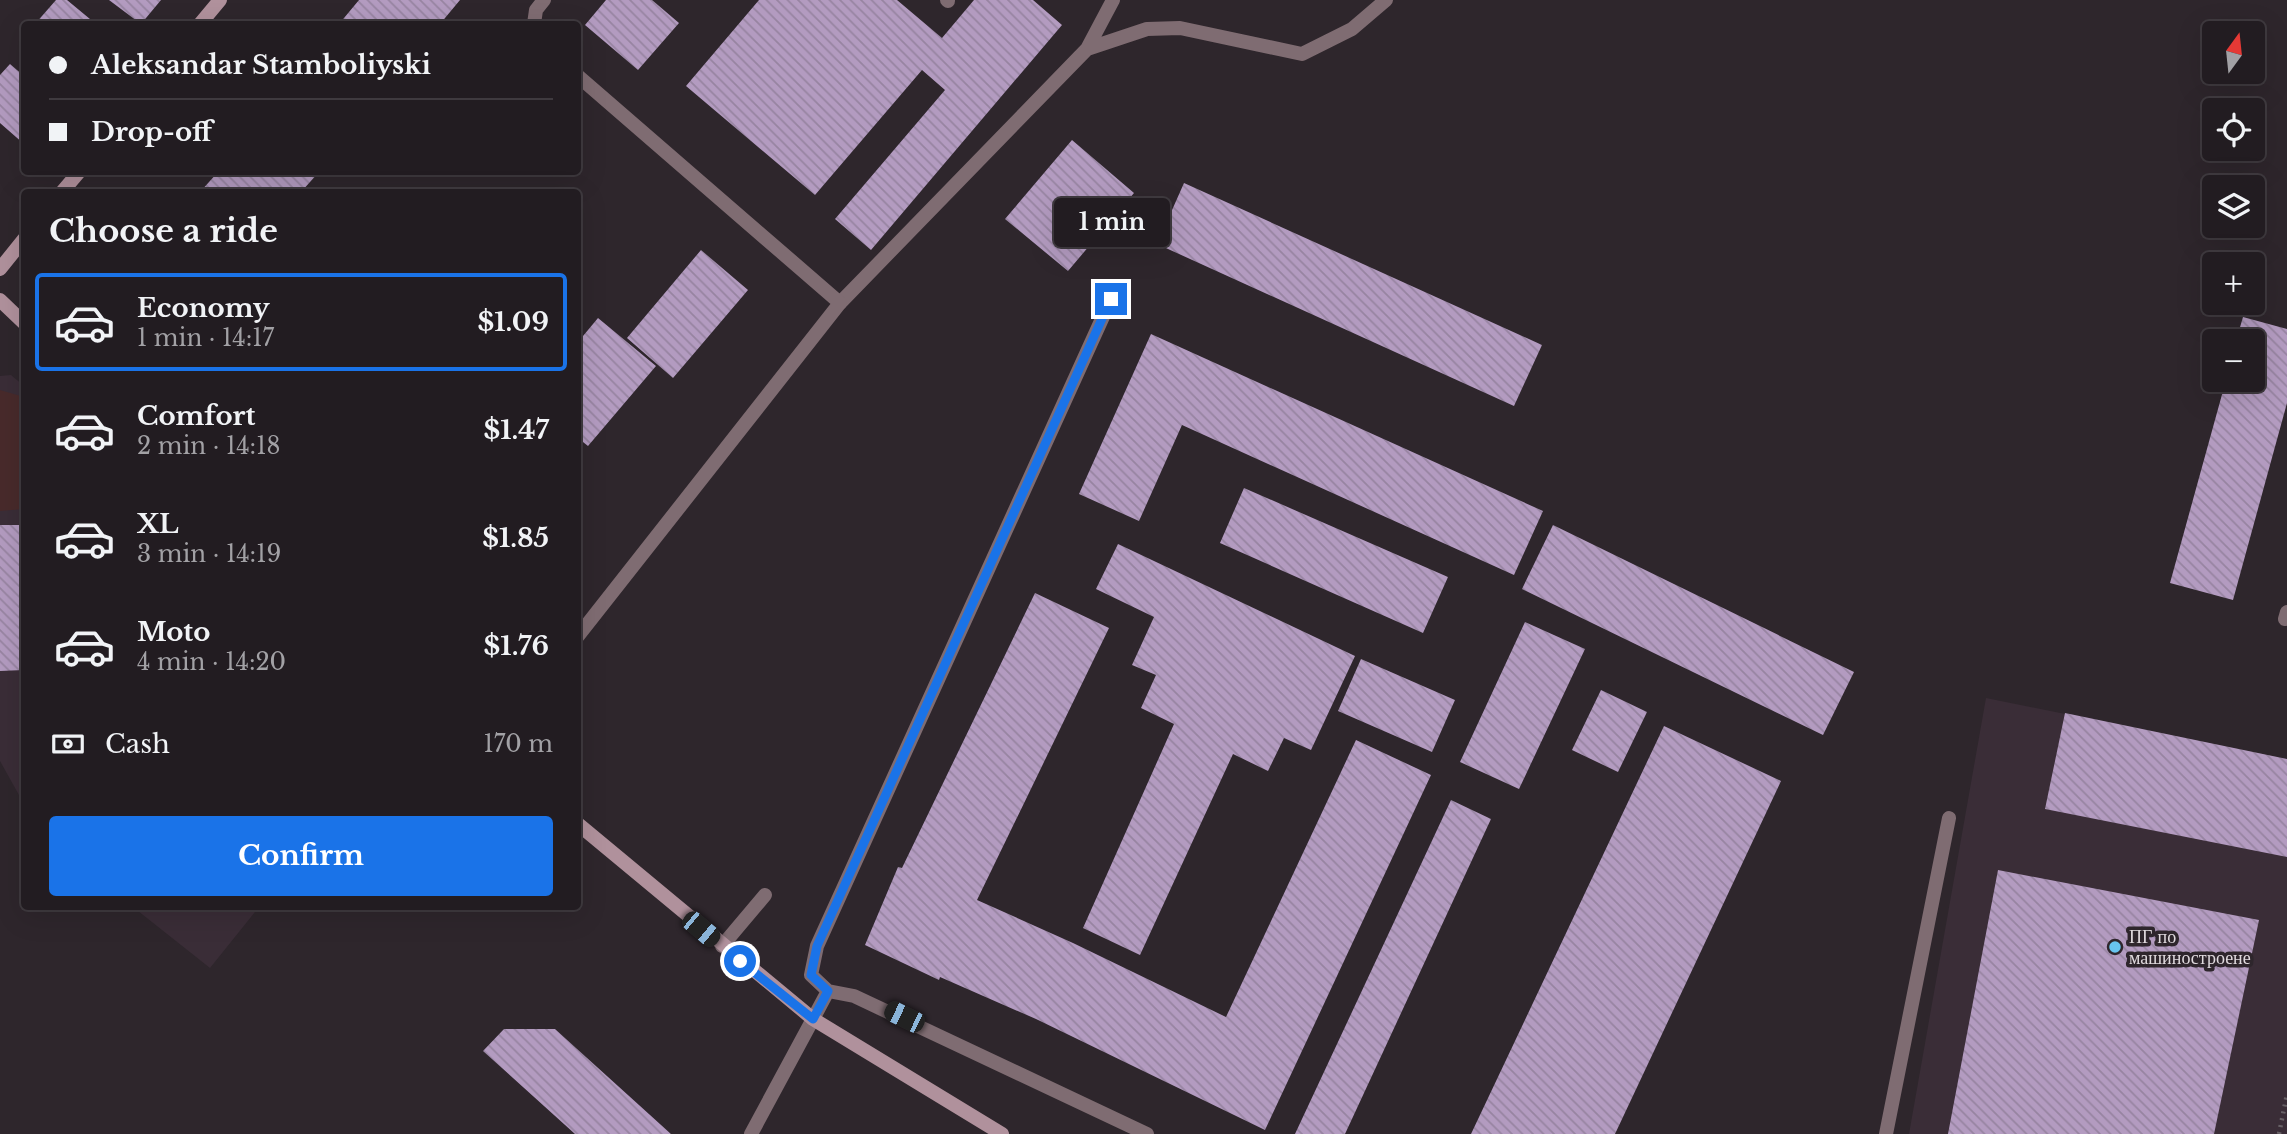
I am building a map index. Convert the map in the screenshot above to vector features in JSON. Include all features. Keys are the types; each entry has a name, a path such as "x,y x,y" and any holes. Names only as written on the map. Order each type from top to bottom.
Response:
{"street":[{"path":"202,21 220,0"},
{"path":"534,21 536,9 544,0"},
{"path":"581,632 840,303 1087,49 1114,0"},
{"path":"1087,49 1147,29 1180,27 1302,54 1352,29 1386,0"},
{"path":"581,79 840,303"},
{"path":"65,189 76,175"},
{"path":"0,269 21,243"},
{"path":"1111,299 817,946 811,975 828,991 854,996 880,1006 1147,1134"},
{"path":"0,300 21,320"},
{"path":"1886,1134 1949,818"},
{"path":"581,827 813,1019 1002,1134"},
{"path":"722,946 765,895"},
{"path":"751,1134 828,991"}],"path":[{"path":"2279,1134 2287,1094"}],"shaded area":[{"path":"11,375 21,383 21,799 0,761 0,376"},
{"path":"0,390 21,396 21,509 0,511"},
{"name":"ПГ по машиностроене","path":"1986,698 2287,759 2287,1134 1909,1134"},
{"path":"137,910 257,910 210,968"}],"building":[{"path":"56,0 67,0 92,21 38,21"},
{"path":"109,0 161,0 144,21 137,21"},
{"path":"359,0 460,0 442,21 342,21"},
{"path":"606,0 652,0 679,23 638,70 585,25"},
{"path":"759,0 897,0 942,38 974,0 1033,0 1062,25 871,250 835,219 945,90 922,70 815,195 686,86"},
{"path":"10,64 21,73 21,141 0,123 0,75"},
{"path":"1072,140 1134,193 1068,271 1005,219"},
{"path":"215,175 316,175 304,189 203,189"},
{"path":"1184,183 1542,345 1514,406 1157,244"},
{"path":"701,250 748,290 673,378 627,338"},
{"path":"2243,317 2287,329 2287,403 2233,600 2170,583 2223,392 2265,392 2265,329 2240,329"},
{"path":"598,318 656,366 588,446 581,440 581,338"},
{"path":"1151,334 1543,511 1514,575 1182,425 1139,521 1079,494"},
{"path":"1244,488 1448,577 1423,633 1220,543"},
{"path":"0,525 21,525 21,670 0,671"},
{"path":"1553,525 1854,672 1823,735 1522,589"},
{"path":"1118,544 1355,656 1311,750 1284,738 1268,771 1233,754 1140,955 1083,928 1174,724 1141,708 1156,675 1132,665 1154,617 1096,589"},
{"path":"1035,593 1109,628 977,900 1226,1017 1356,740 1431,775 1265,1130 1036,1019 940,977 939,980 865,945 898,867 902,868"},
{"path":"1525,622 1585,649 1519,789 1460,762"},
{"path":"1361,659 1455,700 1432,752 1338,711"},
{"path":"1601,690 1647,712 1618,772 1572,750"},
{"path":"2065,713 2287,759 2287,857 2045,809"},
{"path":"1664,726 1781,781 1615,1134 1471,1134"},
{"path":"1451,800 1491,819 1345,1134 1295,1134"},
{"path":"1998,870 2259,920 2214,1134 1948,1134"},
{"path":"504,1029 555,1029 671,1134 575,1134 483,1051"}],"place":[{"name":"ПГ по машиностроене","path":"2115,947"}],"route":[{"path":"740,961 813,1019 828,991 811,975 817,946 1111,299"}]}
